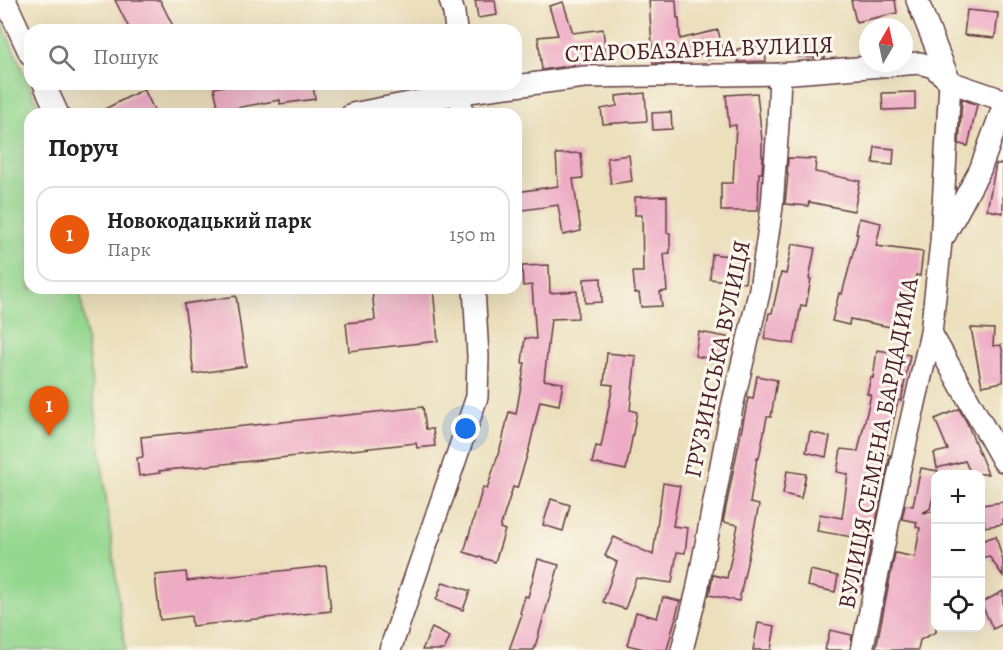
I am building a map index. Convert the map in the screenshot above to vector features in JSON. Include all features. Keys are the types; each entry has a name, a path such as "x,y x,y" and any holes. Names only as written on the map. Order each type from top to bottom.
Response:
{"street":[{"path":"5,0 24,41"},
{"path":"450,0 455,24"},
{"name":"ВУЛИЦЯ СЕМЕНА БАРДАДИМА","path":"862,650 931,333 941,242 950,82 917,0"},
{"name":"СТАРОБАЗАРНА ВУЛИЦЯ","path":"522,87 584,77 780,74 920,63 933,67 950,82 1003,100"},
{"name":"ГРУЗИНСЬКА ВУЛИЦЯ","path":"682,650 697,591 732,407 760,290 772,207 780,74"},
{"path":"47,90 55,108"},
{"name":"СТАРОБАЗАРНА ВУЛИЦЯ","path":"390,108 504,90"},
{"path":"941,242 980,170 1003,108"},
{"path":"390,650 477,397 478,356 474,294"},
{"path":"931,333 1003,461"}],"green space":[{"path":"0,19 24,73 24,90 31,90 39,108 24,108 24,294 81,294 125,650 0,650"}],"building":[{"path":"115,0 160,0 172,24 127,24"},
{"path":"475,0 495,0 497,15 478,18"},
{"path":"649,0 676,0 680,39 718,30 724,55 708,59 707,53 681,58 682,63 653,63"},
{"path":"851,0 895,0 897,13 874,18 859,18 859,21 856,22"},
{"path":"563,2 573,33 603,29 606,57 542,70 538,37 558,35 549,6"},
{"path":"967,10 998,13 995,38 964,35"},
{"path":"798,39 825,40 825,58 798,57"},
{"path":"764,46 766,61 738,62 737,49"},
{"path":"144,90 153,108 107,108"},
{"path":"214,90 314,90 315,99 280,104 280,100 236,108 218,108"},
{"path":"915,92 915,109 883,110 882,93"},
{"path":"645,93 647,121 603,124 601,109 617,106 616,96"},
{"path":"757,93 763,156 762,173 759,173 758,211 721,211 721,183 733,183 736,125 729,126 726,95"},
{"path":"962,99 977,105 968,146 959,144"},
{"path":"671,112 672,129 653,130 652,113"},
{"path":"875,147 894,149 893,165 873,163"},
{"path":"581,153 583,178 573,179 581,231 563,235 558,205 522,210 522,191 558,186 556,154"},
{"path":"629,155 632,181 611,184 607,158"},
{"path":"788,158 816,159 815,172 860,181 854,211 809,202 808,206 785,204"},
{"path":"996,164 1003,164 1003,213 987,210"},
{"path":"667,196 667,233 670,233 670,253 664,254 667,291 660,292 662,306 641,307 639,293 635,293 633,272 643,272 642,215 635,215 635,197"},
{"path":"859,218 881,223 876,246 923,252 920,276 916,275 908,308 896,305 891,327 850,319 849,325 832,321 839,293 842,294 858,234 856,234"},
{"path":"792,244 815,248 806,306 801,305 794,344 764,339 781,273 786,274"},
{"path":"712,254 748,258 745,283 710,279"},
{"path":"549,265 550,293 577,291 578,318 551,319 544,380 563,383 559,405 540,401 517,488 513,487 500,528 505,530 495,562 464,552 483,487 487,489 509,412 516,414 525,363 522,363 525,338 536,339 532,285 523,286 522,266"},
{"path":"601,278 602,302 585,303 584,279"},
{"path":"373,294 434,294 438,341 349,351 346,323 375,320"},
{"path":"236,296 246,366 194,374 184,304"},
{"path":"971,328 994,329 993,346 1001,345 1003,355 1003,382 982,386"},
{"path":"699,332 727,337 722,361 695,356"},
{"path":"877,350 910,355 901,401 898,400 886,454 890,455 861,593 843,590 853,537 817,531 820,514 842,518 848,474 837,472 841,449 858,451 871,395 867,394 871,377 873,378"},
{"path":"607,353 636,356 630,410 637,412 626,470 592,463 596,446 601,447 613,385 604,384"},
{"path":"757,376 777,380 771,417 767,417 759,458 757,458 750,503 759,505 739,601 709,595 713,575 727,578 738,525 723,522 748,398 753,399"},
{"path":"423,407 426,429 433,429 435,446 417,448 416,443 159,471 160,473 139,476 137,458 143,457 141,437"},
{"path":"959,409 988,474 985,474 985,470 969,470 965,461 937,468 934,453 948,450 935,419"},
{"path":"810,432 830,437 826,457 806,452"},
{"path":"921,468 932,470 931,505 930,509 922,513 931,512 931,632 936,632 920,640 918,650 876,648 895,553 915,557 920,528 916,527 917,522 902,519 905,505 913,506"},
{"path":"787,471 806,474 801,498 783,494"},
{"path":"663,483 680,486 673,526 688,528 685,553 677,552 672,583 636,578 625,609 603,602 617,562 605,556 614,537 653,555"},
{"path":"551,499 570,505 563,531 543,525"},
{"path":"1003,502 1003,524 985,527 985,505"},
{"path":"996,536 1003,561 1003,576 989,556 985,557 985,540"},
{"path":"538,559 559,565 534,650 509,650 522,614 520,613 525,596 528,597"},
{"path":"326,566 331,611 192,626 191,616 160,620 155,575 186,572 187,581"},
{"path":"810,570 838,576 835,592 807,586"},
{"path":"443,582 470,591 463,610 436,600"},
{"path":"1003,591 1003,624 993,629 985,612 985,601"},
{"path":"663,597 680,601 667,650 648,650 627,645 636,612 657,618"},
{"path":"758,623 775,626 771,650 753,650"},
{"path":"432,628 450,637 444,650 422,650"},
{"path":"830,630 852,635 850,650 825,650"}],"place":[{"name":"Новокодацький парк","path":"49,436"}]}
